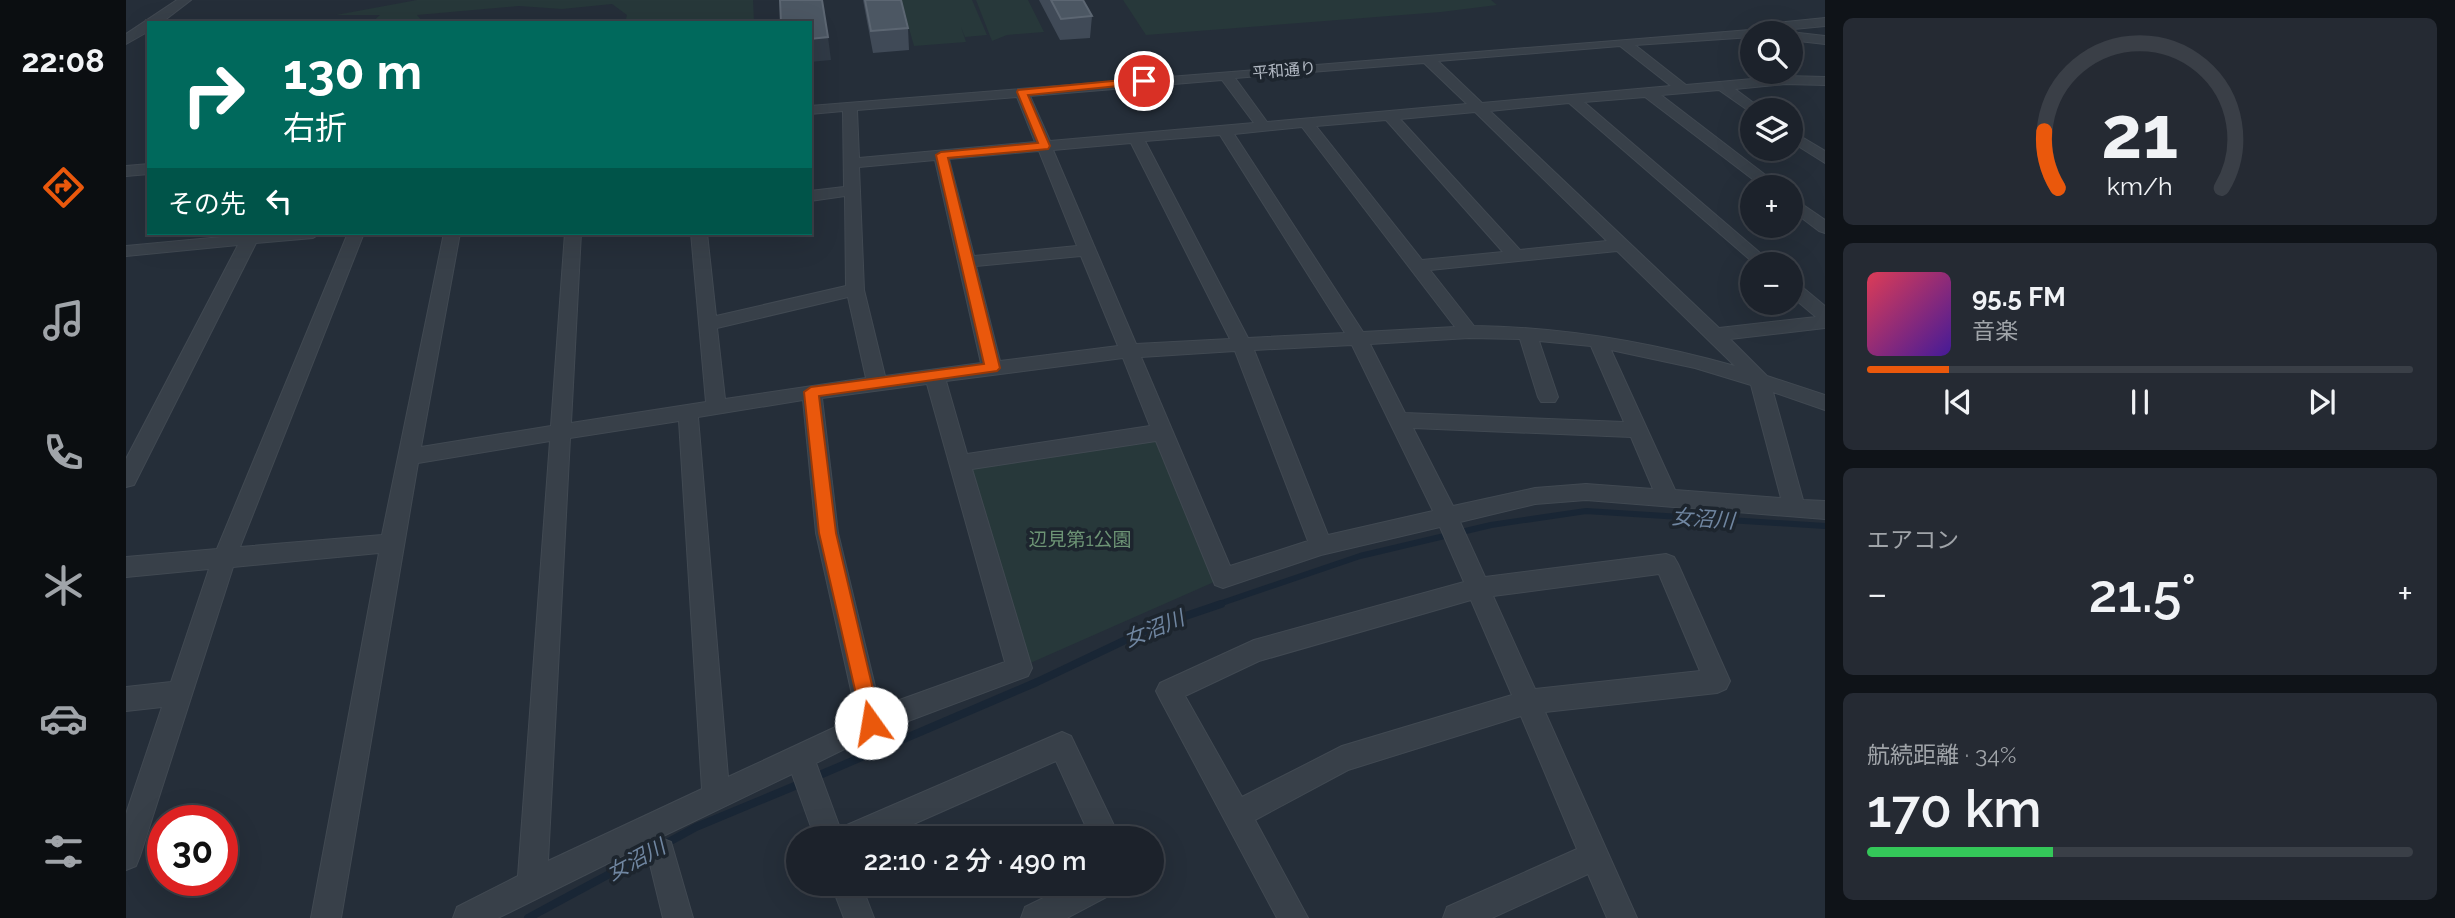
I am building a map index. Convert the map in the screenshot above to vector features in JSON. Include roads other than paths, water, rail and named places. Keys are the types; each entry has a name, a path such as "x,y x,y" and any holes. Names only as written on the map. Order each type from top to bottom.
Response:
{"street":[{"path":"155,21 185,0"},
{"path":"1803,25 1825,22"},
{"path":"126,26 147,25"},
{"path":"126,40 147,26"},
{"name":"平和通り","path":"812,110 1740,34"},
{"path":"1803,37 1825,40"},
{"path":"1623,42 1683,89"},
{"path":"1427,58 1759,378 1794,508"},
{"path":"1226,75 1263,126"},
{"path":"853,163 1721,85 1800,79 1825,81"},
{"path":"1721,85 1740,99"},
{"path":"1022,92 1223,578 1321,546 1535,496 1586,492 1825,510"},
{"path":"1648,92 1757,175"},
{"path":"1571,98 1751,252"},
{"path":"850,107 855,290 877,382"},
{"path":"1389,115 1515,256"},
{"path":"1304,122 1469,332"},
{"path":"1224,130 1358,339 1399,420 1447,517 1622,918"},
{"path":"1136,138 1241,345 1321,546"},
{"path":"1803,143 1825,158"},
{"path":"941,155 992,368"},
{"path":"128,172 147,169"},
{"path":"812,196 854,190"},
{"path":"1803,211 1825,228"},
{"path":"126,251 297,235"},
{"path":"126,856 224,559 355,235"},
{"path":"326,918 392,543 411,456 452,235"},
{"path":"532,884 573,235"},
{"path":"699,235 716,407"},
{"path":"126,479 249,241"},
{"path":"1416,266 1621,245"},
{"path":"967,262 1088,250"},
{"path":"708,324 855,290"},
{"path":"1803,297 1825,315"},
{"path":"1715,335 1825,322"},
{"path":"411,456 877,382 1129,351 1469,332 1527,333 1679,357 1759,378 1825,403"},
{"path":"1527,333 1548,397"},
{"path":"1599,343 1668,498"},
{"path":"472,917 532,884 871,723 1019,668 934,375"},
{"path":"811,392 827,533 871,723"},
{"path":"688,412 716,797"},
{"path":"1399,420 1637,430"},
{"path":"959,463 1163,432"},
{"path":"126,567 392,543"},
{"path":"1237,815 1342,759 1528,702 1717,681 1666,564 1478,588 1254,652 1169,691 1293,918"},
{"path":"126,699 178,693"},
{"path":"877,826 1062,745 1100,826"},
{"path":"800,757 826,826"},
{"path":"661,852 678,918"},
{"path":"1458,918 1595,856"},
{"path":"851,896 859,918"},
{"path":"1037,918 1079,896"}],"waterway":[{"name":"女沼川","path":"1216,605 1360,556 1491,525 1586,511 1825,526"},
{"name":"女沼川","path":"815,777 1037,682 1153,627 1221,604"},
{"name":"女沼川","path":"665,844 696,827 802,783"},
{"name":"女沼川","path":"528,918 652,851"}],"park label":[{"name":"辺見第1公園","path":"1080,539"}]}
